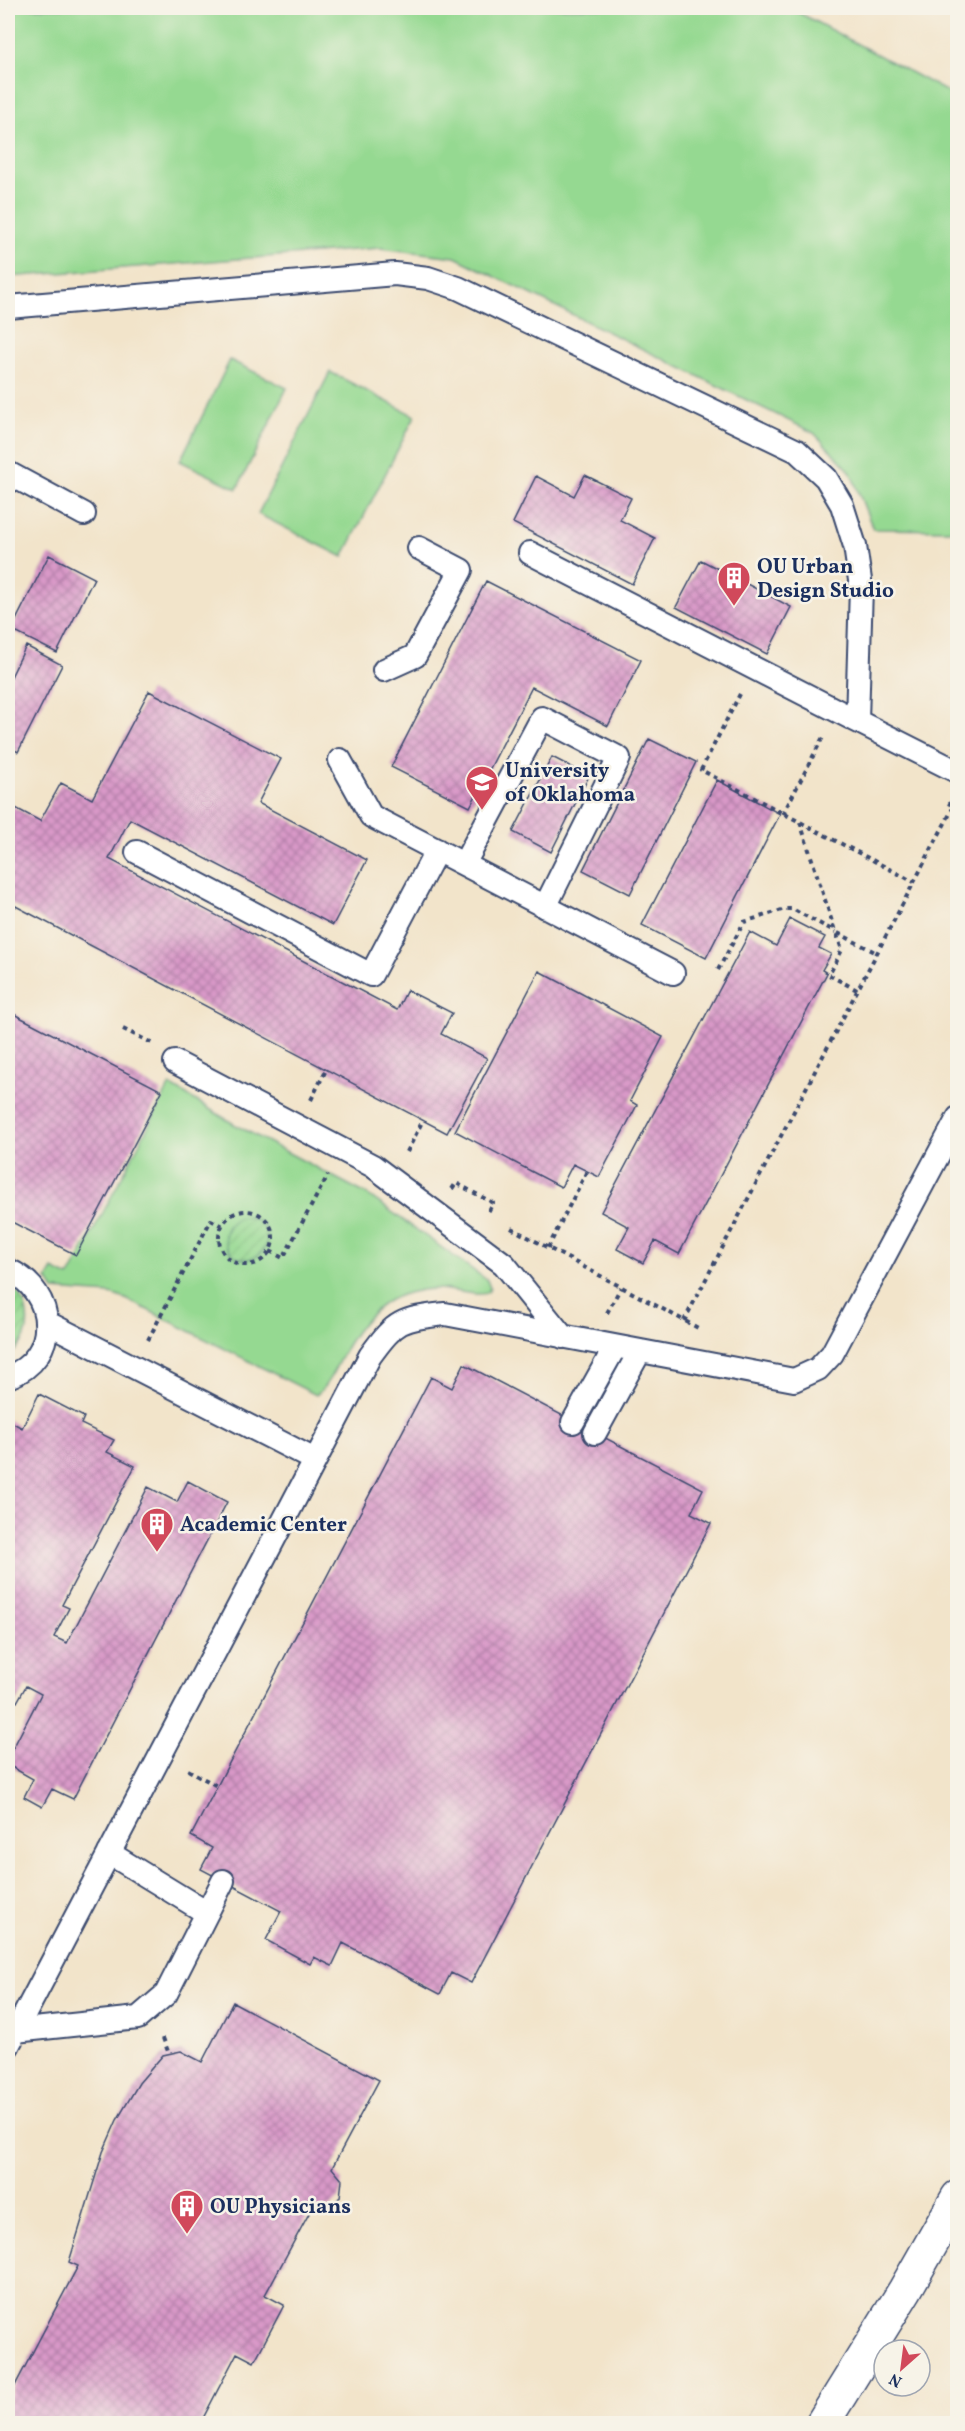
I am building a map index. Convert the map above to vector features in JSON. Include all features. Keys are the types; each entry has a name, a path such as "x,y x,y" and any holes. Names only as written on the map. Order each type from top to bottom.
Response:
{"street":[{"path":"822,2424 905,2290 957,2197"}],"lane":[{"path":"8,307 395,274 428,278 458,288 797,451 826,478 842,505 855,546 861,587 857,721"},
{"path":"8,473 84,514"},
{"path":"384,670 415,656 460,570 419,548"},
{"path":"530,553 957,772"},
{"path":"464,864 542,717 619,758 545,907"},
{"path":"340,760 371,816 673,973"},
{"path":"137,852 371,975 437,850"},
{"path":"175,1062 372,1166 504,1264 563,1337"},
{"path":"11,2038 370,1356 384,1337 403,1320 445,1314 794,1380 818,1369 832,1354 957,1118"},
{"path":"8,1270 20,1276 35,1291 45,1310 46,1322 45,1338 35,1357 26,1368 8,1377"},
{"path":"46,1322 315,1460"},
{"path":"573,1422 615,1347"},
{"path":"595,1433 640,1351"},
{"path":"109,1853 207,1913"},
{"path":"11,2038 138,2018 166,1994 223,1881"}],"path":[{"path":"743,688 700,770 914,882"},
{"path":"783,814 826,733"},
{"path":"684,1321 954,806"},
{"path":"800,822 842,950 829,975 858,990"},
{"path":"718,970 744,922 785,909 792,909 877,953"},
{"path":"307,1109 326,1070"},
{"path":"404,1158 423,1120"},
{"path":"270,1251 283,1258 341,1150"},
{"path":"548,1248 587,1171"},
{"path":"244,1211 260,1215 272,1229 273,1238 270,1251 260,1261 251,1264 233,1262 226,1256 219,1241 222,1226 235,1213 244,1211"},
{"path":"134,1367 211,1220 222,1226"},
{"path":"621,1287 702,1330"},
{"path":"187,1770 217,1786"},
{"path":"162,2037 169,2054"}],"green space":[{"path":"8,8 790,8 957,97 957,530 873,529 850,471 814,433 455,257 380,248 8,277"},
{"path":"230,360 287,388 237,489 180,461"},
{"path":"330,372 415,416 343,557 258,514"},
{"path":"170,1085 234,1124 368,1195 487,1280 490,1288 488,1292 479,1294 432,1289 404,1294 385,1303 369,1316 355,1333 329,1379 316,1395 126,1299 110,1294 54,1290 47,1279 53,1269 69,1277"},
{"path":"246,1217 254,1218 261,1223 266,1230 266,1246 261,1253 254,1258 246,1259 238,1258 231,1253 226,1246 225,1238 226,1230 231,1223 238,1218"},
{"path":"8,1283 22,1300 28,1320 23,1339 8,1356"}],"building":[{"path":"585,475 631,498 620,520 655,538 632,584 513,523 536,476 574,496"},
{"path":"49,555 94,578 57,653 11,630"},
{"name":"OU Urban Design Studio","path":"701,560 791,607 767,654 676,607"},
{"path":"486,581 641,660 608,726 532,687 470,807 391,767"},
{"path":"26,646 62,665 18,752 8,746 8,683"},
{"path":"149,691 281,759 258,803 367,860 333,925 130,819 109,859 397,1010 407,990 452,1013 441,1034 487,1058 447,1133 8,902 8,804 40,821 61,783 92,799"},
{"path":"649,739 696,762 630,894 583,870"},
{"path":"552,757 589,776 551,852 513,832"},
{"path":"717,780 780,814 706,958 642,925"},
{"path":"790,919 825,937 819,948 831,954 822,970 827,973 679,1254 655,1241 643,1263 617,1249 629,1227 601,1212 750,932 776,946"},
{"path":"539,971 663,1037 630,1101 637,1105 599,1177 573,1164 561,1187 455,1131"},
{"path":"8,1011 162,1091 76,1255 8,1220"},
{"path":"464,1364 703,1489 691,1513 711,1523 471,1983 451,1973 440,1994 343,1943 332,1966 314,1957 310,1964 266,1940 281,1911 201,1869 212,1848 191,1836 431,1377 452,1388"},
{"name":"Academic Center","path":"39,1394 84,1417 81,1424 114,1440 107,1452 135,1466 62,1605 69,1608 54,1637 67,1643 148,1487 177,1502 188,1481 227,1502 73,1799 52,1789 42,1807 24,1797 33,1779 8,1765 8,1758 41,1694 26,1686 17,1702 8,1697 8,1420 22,1428"},
{"name":"OU Physicians","path":"233,2002 379,2080 332,2168 342,2180 340,2197 330,2207 312,2208 265,2295 284,2305 254,2362 237,2353 200,2424 8,2424 8,2399 78,2266 69,2262 103,2152 117,2120 139,2083 163,2055 181,2051 202,2062"}],"place":[{"name":"OU Urban Design Studio","path":"734,607"},
{"name":"University of Oklahoma","path":"482,811"},
{"name":"Academic Center","path":"157,1553"},
{"name":"OU Physicians","path":"187,2235"}]}
